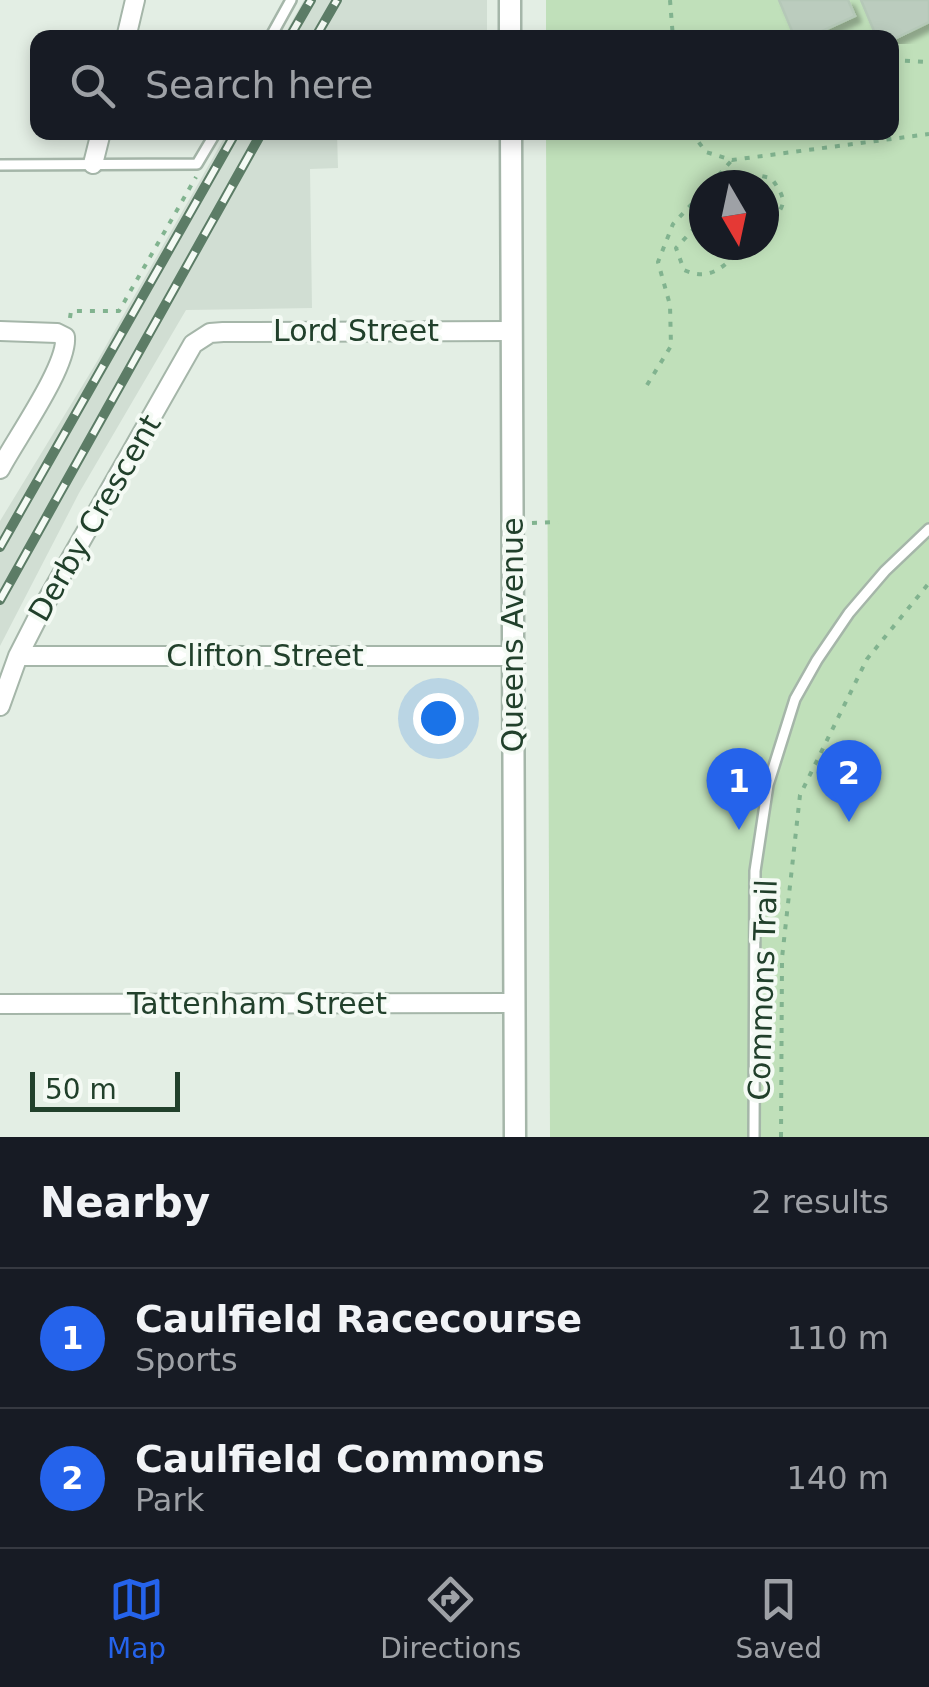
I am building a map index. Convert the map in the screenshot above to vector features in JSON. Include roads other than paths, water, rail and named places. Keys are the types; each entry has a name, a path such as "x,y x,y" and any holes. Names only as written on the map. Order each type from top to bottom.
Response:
{"street":[{"path":"128,30 135,0"},
{"path":"510,0 510,30"},
{"path":"93,164 99,140"},
{"name":"Queens Avenue","path":"511,140 515,1137"},
{"path":"0,331 48,332 65,337 66,345 56,370 0,468"},
{"name":"Lord Street","path":"201,336 224,332 512,331"},
{"name":"Derby Crescent","path":"0,706 18,656 201,336"},
{"name":"Clifton Street","path":"18,656 513,656"},
{"name":"Tattenham Street","path":"0,1004 514,1003"}],"lane":[{"path":"274,30 291,0"},
{"path":"0,165 197,164 211,140"},
{"path":"754,1137 755,872 768,786 795,698 817,660 885,570 929,530"}],"railway":[{"path":"294,30 311,0"},
{"path":"320,30 337,0"},
{"path":"0,547 231,140"},
{"path":"0,600 258,140"}],"place":[{"name":"Caulfield Commons","path":"849,822"},
{"name":"Caulfield Racecourse","path":"739,830"}]}
